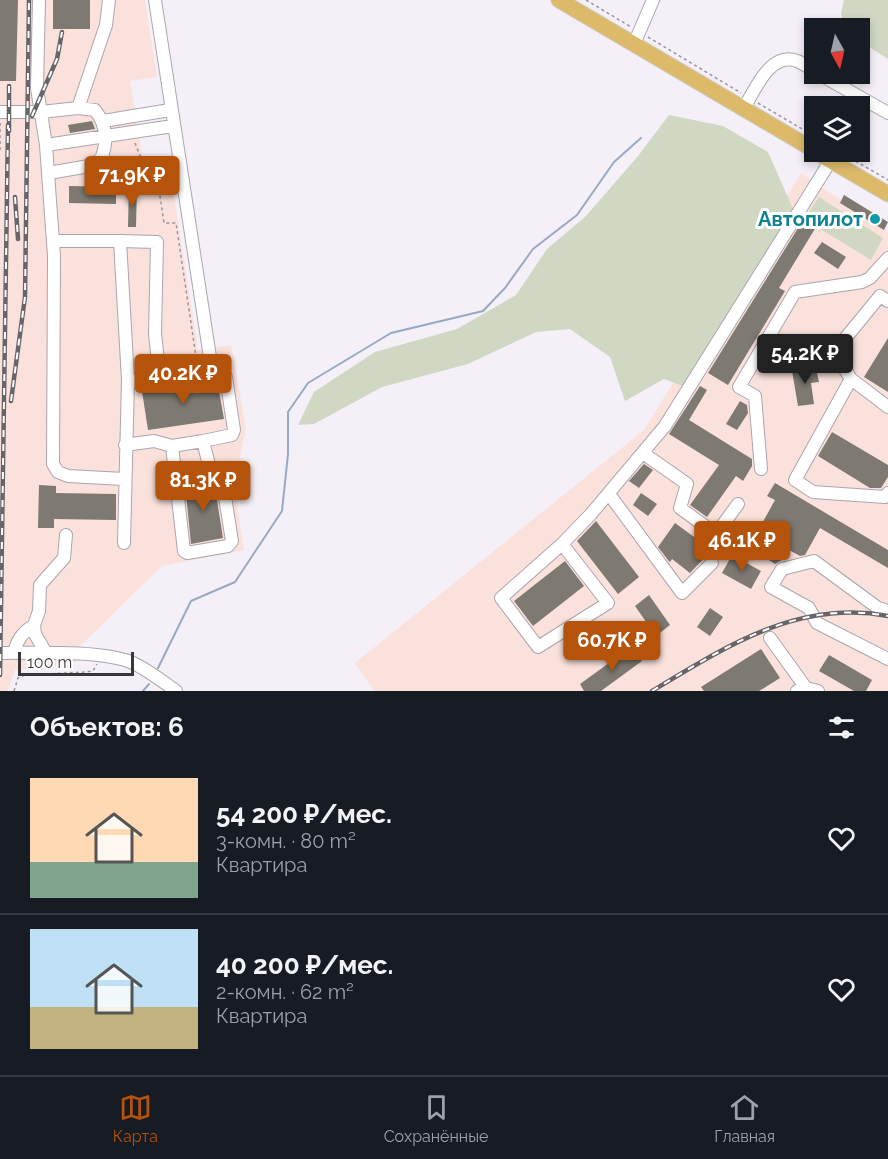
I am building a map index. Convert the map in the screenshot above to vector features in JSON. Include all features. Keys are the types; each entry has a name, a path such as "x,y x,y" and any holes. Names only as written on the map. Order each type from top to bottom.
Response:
{"main road":[{"path":"559,0 636,38 747,103 804,143"},
{"path":"844,162 888,194"}],"lane":[{"path":"39,0 38,88 49,173 53,241 53,464 58,472 68,476 124,479"},
{"path":"78,108 106,26 109,0"},
{"path":"155,0 170,110 212,370"},
{"path":"636,38 653,0"},
{"path":"747,103 771,65 781,60 796,60 804,65"},
{"path":"837,84 888,113"},
{"path":"0,112 41,112 78,108 95,110 103,121 106,138 100,159 89,166 49,173"},
{"path":"103,121 170,110"},
{"path":"46,145 106,138 173,126"},
{"path":"562,544 608,603 538,647 501,598 562,544 609,494 671,417 832,162"},
{"path":"53,241 158,242 155,334 160,379"},
{"path":"120,241 128,380 124,543"},
{"path":"761,469 755,396 739,387 795,292 862,282 870,278 888,258"},
{"path":"788,359 834,352 880,296 888,301"},
{"path":"834,352 851,379 888,407"},
{"path":"125,445 154,441 172,446 228,437 234,430 226,376 223,372 212,370 141,382 128,380"},
{"path":"851,379 795,480 813,492 885,497 888,493"},
{"path":"172,446 176,480 174,484 184,551 187,553 228,546 232,541 222,478 220,474 210,469 203,441"},
{"path":"643,453 687,484 680,508 716,534 738,504"},
{"path":"609,494 682,593 712,564"},
{"path":"14,653 17,641 24,631 33,625 39,611 40,585 64,558 66,535"},
{"path":"888,611 878,608 814,561 782,569 771,586 809,608 817,623 888,659"},
{"path":"33,625 35,634 46,653"},
{"path":"770,638 807,690"},
{"path":"0,653 103,656 132,662 176,691"}],"path":[{"path":"586,0 636,38 747,103 804,131"},
{"path":"0,123 0,152"},
{"path":"131,133 146,171 156,170 164,223 176,223 199,373"},
{"path":"849,162 888,180"},
{"path":"14,691 18,678 25,675 93,671 103,656"}],"shaded area":[{"path":"0,0 145,0 157,77 130,81 143,160 168,157 198,350 231,345 246,428 234,485 244,550 162,566 77,649 77,661 60,666 15,670 8,691 0,691"},
{"path":"801,173 888,232 888,691 374,691 355,663 644,430"}],"green space":[{"path":"844,0 888,0 888,59 870,47 870,18 842,18"},
{"path":"669,115 723,126 768,152 793,209 683,386 664,379 625,401 610,357 570,329 536,332 468,364 382,387 314,424 298,425 314,392 375,352 457,329 516,295 547,249 586,216 638,156"},
{"path":"819,197 883,238 871,260 804,219"}],"building":[{"path":"0,0 18,0 16,81 0,81"},
{"path":"53,0 90,0 90,29 53,29"},
{"path":"92,121 95,129 70,133 68,125"},
{"path":"69,186 116,187 116,204 69,203"},
{"path":"129,186 137,186 136,227 128,227"},
{"path":"844,195 888,222 884,230 840,203"},
{"path":"803,220 816,227 779,288 785,291 728,385 708,373"},
{"path":"822,242 846,257 838,269 814,253"},
{"path":"888,338 888,392 864,377"},
{"path":"816,368 819,382 811,383 814,404 798,406 792,371"},
{"path":"217,380 224,419 148,430 142,391"},
{"path":"700,386 707,390 689,420 752,459 752,466 743,481 736,476 707,517 690,505 719,465 669,434"},
{"path":"740,401 747,405 748,413 737,430 726,424"},
{"path":"832,432 888,465 888,477 881,488 870,488 818,456"},
{"path":"644,464 653,470 639,488 629,481"},
{"path":"214,481 223,538 191,544 185,484"},
{"path":"775,483 888,550 888,568 820,528 805,555 800,556 789,550 782,560 775,564 749,547 775,500 767,496"},
{"path":"39,485 56,486 56,493 116,494 116,520 54,519 54,528 38,528"},
{"path":"641,493 657,504 648,516 633,505"},
{"path":"596,521 639,577 618,594 577,541"},
{"path":"675,523 712,550 690,573 672,559 670,562 658,547"},
{"path":"732,555 761,571 751,589 722,573"},
{"path":"565,561 584,586 533,626 514,601"},
{"path":"649,595 670,625 656,636 635,606"},
{"path":"710,608 723,617 710,636 697,627"},
{"path":"631,647 642,661 601,691 584,691 580,684"},
{"path":"761,649 780,678 759,691 704,691 701,687"},
{"path":"829,655 872,680 866,691 854,691 819,671"}],"waterway":[{"path":"158,668 191,601 235,582 282,511 288,454 288,412 308,383 391,333 483,311 505,288 533,249 577,215 614,162 641,138"},
{"path":"143,691 149,684"}],"railway":[{"path":"11,401 25,297 29,0"},
{"path":"32,116 57,59 62,32"},
{"path":"9,86 9,131"},
{"path":"0,675 8,125"},
{"path":"15,197 18,239"},
{"path":"652,691 735,643 793,621 823,614 855,613 888,616"}],"place":[{"name":"Автопилот","path":"875,219"}]}
